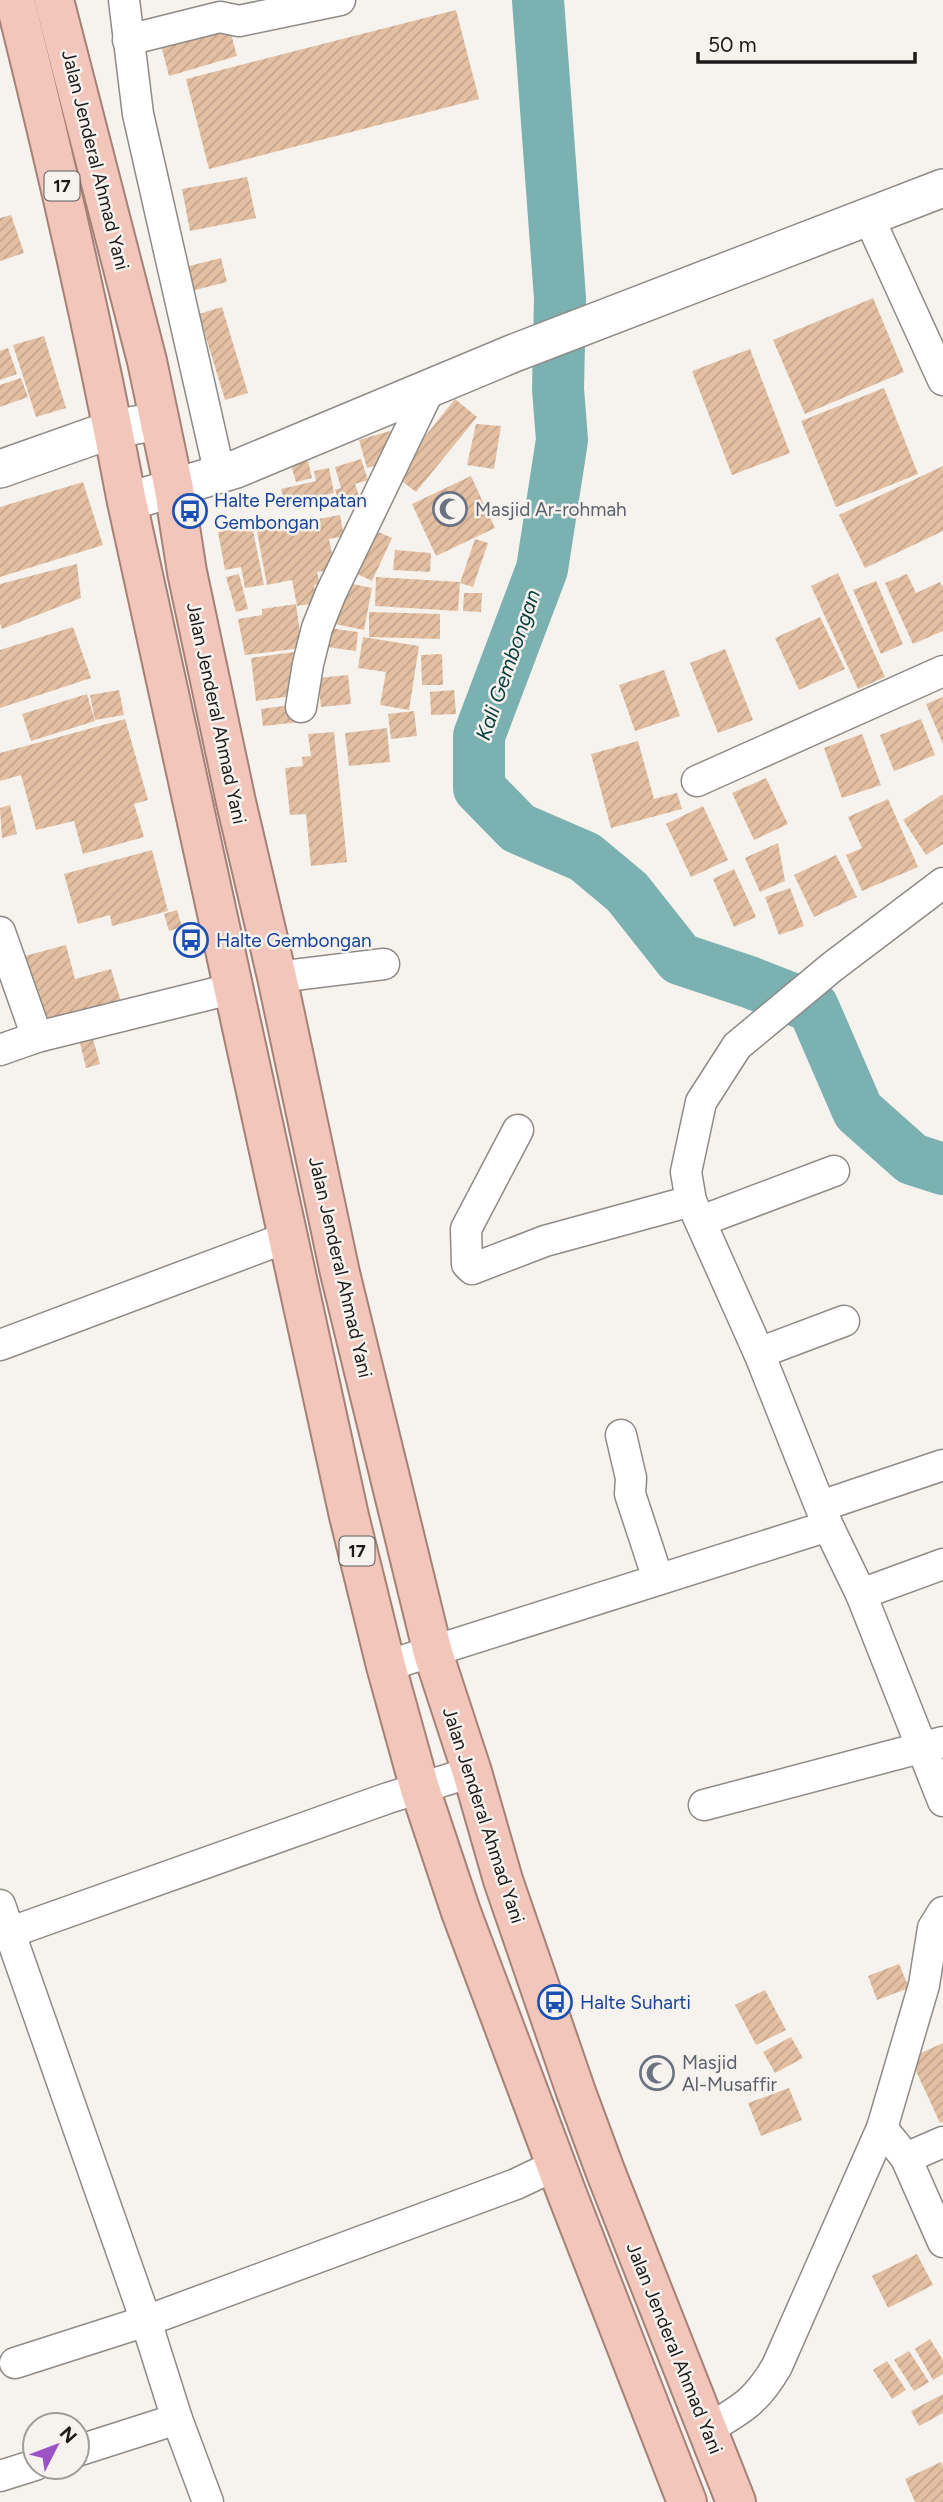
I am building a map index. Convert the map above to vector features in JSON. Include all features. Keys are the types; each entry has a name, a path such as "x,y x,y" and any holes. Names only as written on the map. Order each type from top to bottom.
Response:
{"highway":[{"name":"Jalan Jenderal Ahmad Yani","path":"15,0 59,173 127,502 349,1516 386,1667 420,1789 461,1912 687,2502"},
{"name":"Jalan Jenderal Ahmad Yani","path":"54,0 147,361 174,489 187,572 340,1273 433,1653 472,1772 503,1880 576,2092 736,2502"}],"street":[{"path":"124,0 138,114 220,475"},
{"path":"128,40 220,17 239,21 340,0"},
{"path":"127,502 220,475 514,353 943,188"},
{"path":"869,218 943,380"},
{"path":"302,707 308,664 317,628 331,593 429,390"},
{"path":"0,469 113,429 159,422"},
{"path":"696,782 943,671"},
{"path":"943,883 832,967 737,1046 701,1102 687,1172 696,1211 759,1353 824,1516 932,1746 943,1801"},
{"path":"0,932 37,1037"},
{"path":"277,977 384,964"},
{"path":"0,1050 37,1037 235,988"},
{"path":"518,1130 466,1228 467,1264 472,1269 545,1241 696,1211 834,1171"},
{"path":"0,1345 288,1237"},
{"path":"759,1353 844,1321"},
{"path":"621,1435 631,1478 630,1494 658,1579"},
{"path":"386,1667 658,1579 824,1516 943,1465"},
{"path":"861,1594 943,1564"},
{"path":"704,1805 932,1746"},
{"path":"5,1934 388,1798 472,1772"},
{"path":"0,1905 5,1934 146,2321 177,2419 208,2502"},
{"path":"708,2429 746,2407 765,2386 777,2367 883,2128 924,1985 933,1928 943,1912"},
{"path":"883,2128 906,2158 943,2242"},
{"path":"906,2158 943,2142"},
{"path":"15,2363 146,2321 516,2183 556,2165"},
{"path":"91,2447 177,2419"},
{"path":"0,2476 21,2469"}],"building":[{"path":"456,10 479,99 209,169 186,79"},
{"path":"228,23 237,56 169,76 160,42"},
{"path":"247,177 256,218 190,231 182,189"},
{"path":"11,215 24,253 0,261 0,218"},
{"path":"221,258 227,282 187,292 181,268"},
{"path":"873,298 904,372 805,414 773,340"},
{"path":"222,307 248,393 225,400 199,314"},
{"path":"44,336 66,408 36,417 13,345"},
{"path":"8,348 17,374 0,380 0,351"},
{"path":"750,349 790,453 732,475 692,371"},
{"path":"21,378 28,397 0,407 0,385"},
{"path":"884,388 918,474 836,507 801,421"},
{"path":"455,399 477,417 416,492 394,475"},
{"path":"476,424 501,426 494,469 467,465"},
{"path":"390,431 394,445 389,462 367,468 359,440"},
{"path":"361,459 368,480 355,484 361,501 341,507 335,490 341,488 335,467"},
{"path":"308,461 312,478 296,482 291,465"},
{"path":"943,466 943,531 865,568 839,515"},
{"path":"329,468 334,493 285,504 281,489 316,481 314,471"},
{"path":"471,476 495,528 436,556 412,504"},
{"path":"83,482 103,545 0,577 0,507"},
{"path":"340,515 344,536 329,539 335,569 317,572 320,584 314,585 317,603 297,606 292,580 267,585 256,526 295,520 296,523"},
{"path":"252,526 264,585 245,588 241,567 225,570 218,532"},
{"path":"365,526 392,538 372,581 345,568"},
{"path":"475,539 488,543 473,587 460,583"},
{"path":"395,550 431,553 430,572 393,570"},
{"path":"77,564 81,598 2,629 0,584"},
{"path":"838,573 885,677 858,689 811,586"},
{"path":"239,574 248,609 236,612 226,577"},
{"path":"907,574 916,593 940,582 943,587 943,631 913,644 885,583"},
{"path":"376,577 460,582 458,611 375,606"},
{"path":"338,581 372,588 364,630 330,623"},
{"path":"876,581 903,644 881,654 853,590"},
{"path":"464,593 482,593 481,612 463,611"},
{"path":"296,604 302,648 245,655 238,619 262,615 262,609"},
{"path":"369,612 440,614 440,639 369,637"},
{"path":"820,617 845,669 799,690 775,638"},
{"path":"73,627 91,678 0,708 0,650"},
{"path":"329,628 358,632 356,651 327,647"},
{"path":"363,637 419,646 409,710 380,705 386,672 358,668"},
{"path":"725,649 753,720 718,733 690,663"},
{"path":"294,652 300,695 256,701 251,658"},
{"path":"442,654 443,685 422,685 421,655"},
{"path":"664,670 680,716 635,731 619,685"},
{"path":"348,675 351,704 321,707 318,678"},
{"path":"119,690 124,715 95,720 90,695"},
{"path":"454,690 456,714 431,715 430,692"},
{"path":"87,694 95,721 31,741 22,714"},
{"path":"943,697 943,744 926,704"},
{"path":"298,704 300,722 263,726 261,709"},
{"path":"414,711 417,736 391,739 388,714"},
{"path":"125,719 148,800 134,804 144,837 83,854 74,821 36,830 21,775 0,781 0,753"},
{"path":"921,719 935,755 894,771 880,735"},
{"path":"387,728 390,762 349,766 345,733"},
{"path":"334,732 347,862 311,866 306,814 290,815 285,768 303,766 302,757 311,756 308,734"},
{"path":"862,734 881,785 842,798 824,748"},
{"path":"638,741 654,799 677,793 682,809 611,828 591,754"},
{"path":"766,778 788,824 754,840 732,793"},
{"path":"943,794 943,844 926,855 903,820"},
{"path":"888,799 918,867 862,891 846,855 862,848 848,817"},
{"path":"10,805 17,834 2,838 0,808"},
{"path":"703,806 728,860 691,877 666,824"},
{"path":"778,843 785,881 760,892 745,858"},
{"path":"152,850 168,911 112,926 110,915 78,924 64,874"},
{"path":"836,855 857,897 814,917 794,875"},
{"path":"734,869 756,917 734,927 713,879"},
{"path":"790,888 804,926 779,935 765,897"},
{"path":"177,910 182,927 169,931 164,914"},
{"path":"66,945 75,979 111,969 122,1005 41,1030 21,957"},
{"path":"93,1039 100,1064 86,1068 80,1043"},
{"path":"899,1964 909,1988 877,2000 868,1976"},
{"path":"765,1990 786,2030 756,2045 735,2005"},
{"path":"791,2037 803,2058 775,2073 763,2052"},
{"path":"943,2043 943,2122 940,2123 910,2058"},
{"path":"789,2088 802,2120 761,2136 748,2103"},
{"path":"917,2254 933,2285 888,2308 872,2276"},
{"path":"930,2339 943,2360 943,2374 933,2380 915,2349"},
{"path":"909,2351 929,2382 914,2391 894,2360"},
{"path":"887,2361 906,2390 892,2399 873,2370"},
{"path":"943,2394 943,2413 919,2426 911,2411"},
{"path":"941,2462 943,2502 915,2502 905,2479"}],"waterway":[{"name":"Kali Gembongan","path":"538,0 560,298 558,389 562,440 542,569 479,736 479,788 518,828 585,857 627,892 680,959 813,1007 858,1111 912,1159 943,1169"}],"place":[{"name":"Masjid Ar-rohmah","path":"450,509"},
{"name":"Halte Perempatan Gembongan","path":"190,511"},
{"name":"Halte Gembongan","path":"191,940"},
{"name":"Halte Suharti","path":"555,2002"},
{"name":"Masjid Al-Musaffir","path":"657,2073"}]}
